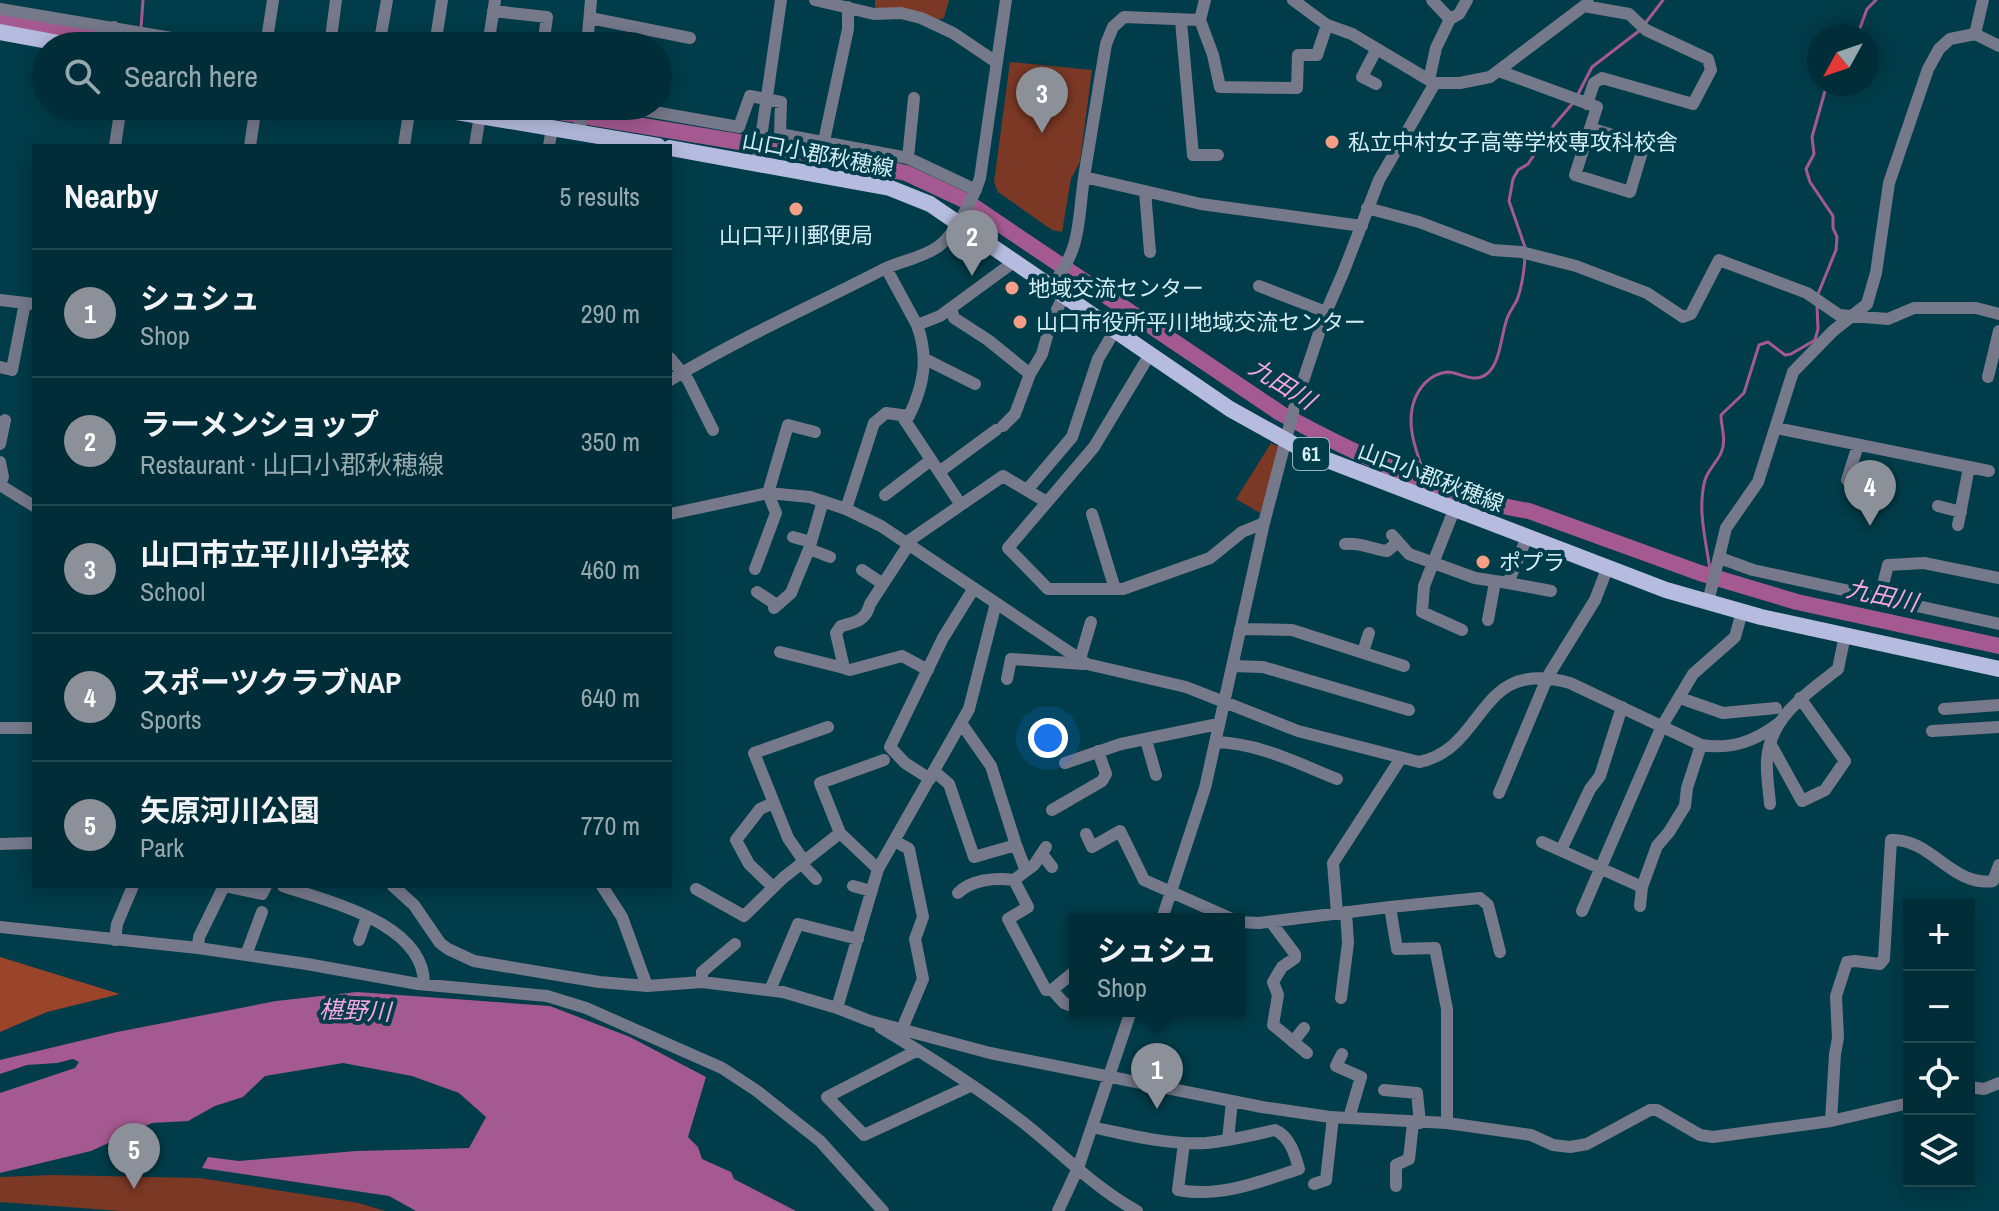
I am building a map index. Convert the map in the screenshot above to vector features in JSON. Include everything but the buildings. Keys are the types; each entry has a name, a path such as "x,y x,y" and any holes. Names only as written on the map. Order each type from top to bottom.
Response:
{"main road":[{"path":"0,32 32,38"},
{"path":"508,120 552,128 580,128 649,144"},
{"name":"山口小郡秋穂線","path":"672,148 758,158 890,188 960,217 1015,261 1230,409 1372,479 1607,569 1709,598 1742,612 1999,669"}],"street":[{"path":"268,32 273,0"},
{"path":"332,32 336,0"},
{"path":"381,32 387,0"},
{"path":"437,32 442,0"},
{"path":"588,32 591,0"},
{"path":"758,158 781,0"},
{"path":"815,0 874,14 901,13 921,18 953,33 996,62"},
{"path":"672,379 944,241 975,192 983,164 1006,0"},
{"path":"1205,0 1200,20 1213,55 1220,87 1297,88 1298,55 1317,55 1327,25"},
{"path":"1293,0 1327,25 1352,34 1432,81 1460,83 1490,77 1587,3 1629,14 1646,30 1708,59 1711,70 1693,104 1602,78 1594,83 1587,104"},
{"path":"1432,0 1450,19"},
{"path":"1164,913 1198,814 1264,523 1294,407 1326,312 1367,208 1432,81 1436,48 1450,19 1459,14 1467,0"},
{"path":"1975,34 1983,0"},
{"path":"490,32 494,5 547,17 545,32"},
{"path":"824,141 848,29 848,7"},
{"path":"0,9 134,32"},
{"path":"939,472 1015,414 1030,374 1042,354 1057,287 1079,233 1084,177 1106,44 1113,27 1124,17 1200,20"},
{"path":"590,18 660,32"},
{"path":"1181,21 1193,155 1218,155"},
{"path":"672,34 690,38"},
{"path":"1709,598 1726,528 1758,482 1793,372 1833,331 1867,304 1876,273 1889,183 1928,69 1939,49 1950,39 1975,34 1999,46"},
{"path":"1376,50 1362,77 1376,84"},
{"path":"1499,71 1597,107 1575,175 1630,192 1644,145"},
{"path":"672,115 739,127 750,96 781,102 780,134 908,158 975,192"},
{"path":"908,158 914,98"},
{"path":"115,144 119,120"},
{"path":"250,144 254,120"},
{"path":"404,144 408,120"},
{"path":"475,144 479,120"},
{"path":"580,128 581,120"},
{"path":"912,120 928,121"},
{"path":"549,144 552,128"},
{"path":"1590,128 1661,149"},
{"path":"1084,177 1201,204 1362,226"},
{"path":"1145,191 1151,232 1150,252"},
{"path":"1367,208 1419,222 1493,250 1521,252 1576,266 1647,293 1683,317 1691,314 1719,260 1807,293 1839,315 1888,319 1914,308 1976,308 1999,314"},
{"path":"917,325 951,309 1015,261"},
{"path":"846,509 874,423 886,413 909,416 920,392 925,359 923,342 886,268"},
{"path":"1259,286 1326,312"},
{"path":"0,300 29,304 8,373"},
{"path":"951,309 954,318 988,340 1030,374"},
{"path":"1027,490 1072,437 1098,359 1115,330"},
{"path":"1988,377 1996,359 1999,331"},
{"path":"1150,354 1094,447 1008,548 1048,589 1123,589 1210,558 1242,532 1264,523"},
{"path":"925,359 975,384"},
{"path":"672,360 683,373 713,430"},
{"path":"902,416 961,505"},
{"path":"0,444 5,420"},
{"path":"755,569 776,513 768,493 788,425 815,432"},
{"path":"1776,428 1989,471"},
{"path":"1847,480 1858,445"},
{"path":"885,495 931,460"},
{"path":"0,462 3,477 0,485 32,505"},
{"path":"1938,506 1959,518 1969,467"},
{"path":"844,668 836,633 841,626 858,622 867,614 870,604 908,543 1003,476 1045,501"},
{"path":"672,514 768,493 810,497 846,509 908,543 1084,662"},
{"path":"757,592 775,606 791,593 810,546 823,501"},
{"path":"1454,510 1424,586 1422,612 1462,630"},
{"path":"1092,514 1115,589"},
{"path":"793,537 830,557"},
{"path":"1488,620 1501,582 1527,537"},
{"path":"1345,544 1356,542 1387,551 1395,538 1409,554 1457,573 1551,591"},
{"path":"1719,561 1999,624"},
{"path":"1880,596 1888,565 1924,563 1999,578"},
{"path":"1499,793 1548,676 1595,600 1607,569"},
{"path":"862,570 883,584"},
{"path":"974,588 943,638 890,747 905,763 949,784 974,857 1016,845"},
{"path":"837,1008 878,869 969,709 996,603"},
{"path":"1582,911 1662,726 1693,674 1735,637 1742,612"},
{"path":"1084,662 1091,622"},
{"path":"1240,629 1292,630 1404,666"},
{"path":"1363,652 1369,633"},
{"path":"1007,679 1011,659 1084,662 1173,683 1298,731 1419,762 1433,759 1458,741 1487,704 1510,685 1522,679 1548,676 1570,683 1701,745 1740,745 1762,736 1779,723 1800,698 1838,669 1845,635"},
{"path":"780,652 850,670 902,656 928,670"},
{"path":"1232,666 1263,667 1409,710"},
{"path":"1680,698 1723,713 1776,708"},
{"path":"1770,743 1802,801 1825,790 1845,761 1800,698"},
{"path":"1944,709 1999,705"},
{"path":"1561,850 1590,789 1600,776 1622,707"},
{"path":"961,723 991,766 1026,871"},
{"path":"1770,804 1767,760 1779,723"},
{"path":"1065,763 1098,751 1218,724"},
{"path":"816,879 788,838 754,753 828,727"},
{"path":"1932,731 1999,727"},
{"path":"0,728 32,728"},
{"path":"1146,740 1156,775"},
{"path":"1215,742 1232,742 1270,752 1337,779"},
{"path":"1640,906 1642,887 1657,846 1685,806 1687,788 1701,745"},
{"path":"1052,810 1102,781 1106,774 1098,751"},
{"path":"1341,998 1348,943 1333,863 1401,758"},
{"path":"878,869 840,833 818,780 884,760"},
{"path":"773,803 760,809 736,840 749,864 773,887"},
{"path":"1086,834 1094,851 1120,831 1144,880 1219,913"},
{"path":"696,889 744,916 773,887 840,833"},
{"path":"1831,1121 1838,1038 1836,996 1847,962 1880,964 1884,959 1891,840 1929,853 1962,877 1993,881 1999,865"},
{"path":"895,841 909,849 923,917 915,936 923,979 902,1029"},
{"path":"1542,842 1642,887"},
{"path":"0,844 32,843"},
{"path":"958,893 971,883 1005,878 1014,880 1044,851 1052,867"},
{"path":"1014,880 1028,907 1008,919 1046,990 1052,990 1069,976"},
{"path":"853,886 871,891"},
{"path":"115,940 117,924 132,888"},
{"path":"198,948 199,937 223,888"},
{"path":"234,888 262,894 265,888"},
{"path":"288,888 367,917 408,942 424,973 424,984"},
{"path":"395,888 421,914 438,940 448,949 462,957 506,969 647,986 702,982 770,990 837,1008 870,1021 1002,1055 1232,1101 1333,1117 1447,1123 1531,1135 1553,1145 1570,1147 1587,1144 1650,1110 1657,1110 1700,1135 1713,1137 1831,1121 1903,1104"},
{"path":"603,888 622,917 647,986"},
{"path":"1245,923 1480,898 1488,905 1500,952"},
{"path":"1390,907 1397,949 1435,948 1447,1009 1447,1123"},
{"path":"246,955 262,912"},
{"path":"359,940 367,917"},
{"path":"1271,922 1295,954 1295,958 1282,967 1273,982 1278,995 1273,1025 1307,1053"},
{"path":"770,990 798,924 858,939"},
{"path":"0,927 198,948 424,984 547,996 622,1022 722,1068 768,1099 820,1141 883,1211"},
{"path":"416,955 438,940"},
{"path":"702,982 702,972 735,944"},
{"path":"1052,990 1069,1005"},
{"path":"1058,1211 1078,1168 1129,1017"},
{"path":"870,1021 1018,1119 1115,1200 1137,1211"},
{"path":"1293,1042 1304,1028"},
{"path":"918,1050 827,1097 864,1135 970,1086"},
{"path":"1342,1054 1336,1066 1362,1074 1349,1118"},
{"path":"1975,1088 1984,1089 1999,1083"},
{"path":"1384,1090 1417,1089 1416,1123 1409,1159 1396,1165 1396,1186"},
{"path":"1228,1140 1232,1101"},
{"path":"1314,1184 1326,1180 1333,1117"},
{"path":"1092,1127 1184,1143 1228,1140 1275,1130 1282,1134 1294,1152 1299,1169 1228,1191 1178,1190 1184,1143"}],"shaded area":[{"path":"875,0 949,0 944,18 934,21 875,12"},
{"path":"1010,62 1092,70 1080,162 1071,179 1062,232 1052,230 998,192 994,182"},
{"path":"1271,443 1280,447 1260,513 1236,499"},
{"path":"0,957 120,994 47,1012 0,1032"},
{"path":"0,1177 200,1178 359,1203 385,1211 121,1211 0,1202"}],"water":[{"name":"椹野川","path":"357,992 550,1006 630,1037 706,1077 688,1137 698,1147 702,1159 731,1172 734,1179 796,1211 416,1211 389,1196 202,1168 208,1157 239,1161 356,1151 469,1148 486,1117 459,1093 412,1076 343,1063 265,1076 243,1097 215,1106 188,1121 152,1123 91,1151 0,1173 0,1093 75,1068 79,1062 73,1059 27,1065 0,1074 0,1060 117,1032 276,1001"}],"waterway":[{"path":"141,28 143,0"},
{"path":"1644,25 1663,0"},
{"path":"1861,24 1867,9 1876,0"},
{"name":"九田川","path":"0,18 84,32"},
{"path":"1577,96 1592,67 1639,31"},
{"path":"1818,294 1836,250 1837,237 1833,216 1810,182 1806,169 1814,154 1812,137 1824,96"},
{"path":"1526,250 1509,201 1513,179 1518,170 1528,164 1573,103"},
{"name":"九田川","path":"607,120 841,159 906,173 964,200 1280,413 1401,472 1466,496 1529,511 1700,573 1797,602 1999,646"},
{"path":"1427,481 1412,431 1411,418 1417,394 1427,381 1441,373 1478,378 1492,368 1507,319 1519,295 1525,258"},
{"path":"1710,570 1702,502 1706,476 1723,448 1721,415 1744,393 1759,345 1768,342 1785,355 1815,340 1817,306"}],"place":[{"name":"山口市立平川小学校","path":"1042,133"},
{"name":"私立中村女子高等学校専攻科校舎","path":"1332,142"},
{"name":"山口平川郵便局","path":"796,209"},
{"name":"ラーメンショップ","path":"972,276"},
{"name":"地域交流センター","path":"1012,288"},
{"name":"山口市役所平川地域交流センター","path":"1020,322"},
{"name":"スポーツクラブNAP","path":"1870,526"},
{"name":"ポプラ","path":"1483,562"},
{"name":"シュシュ","path":"1157,1109"},
{"name":"矢原河川公園","path":"134,1189"}]}
